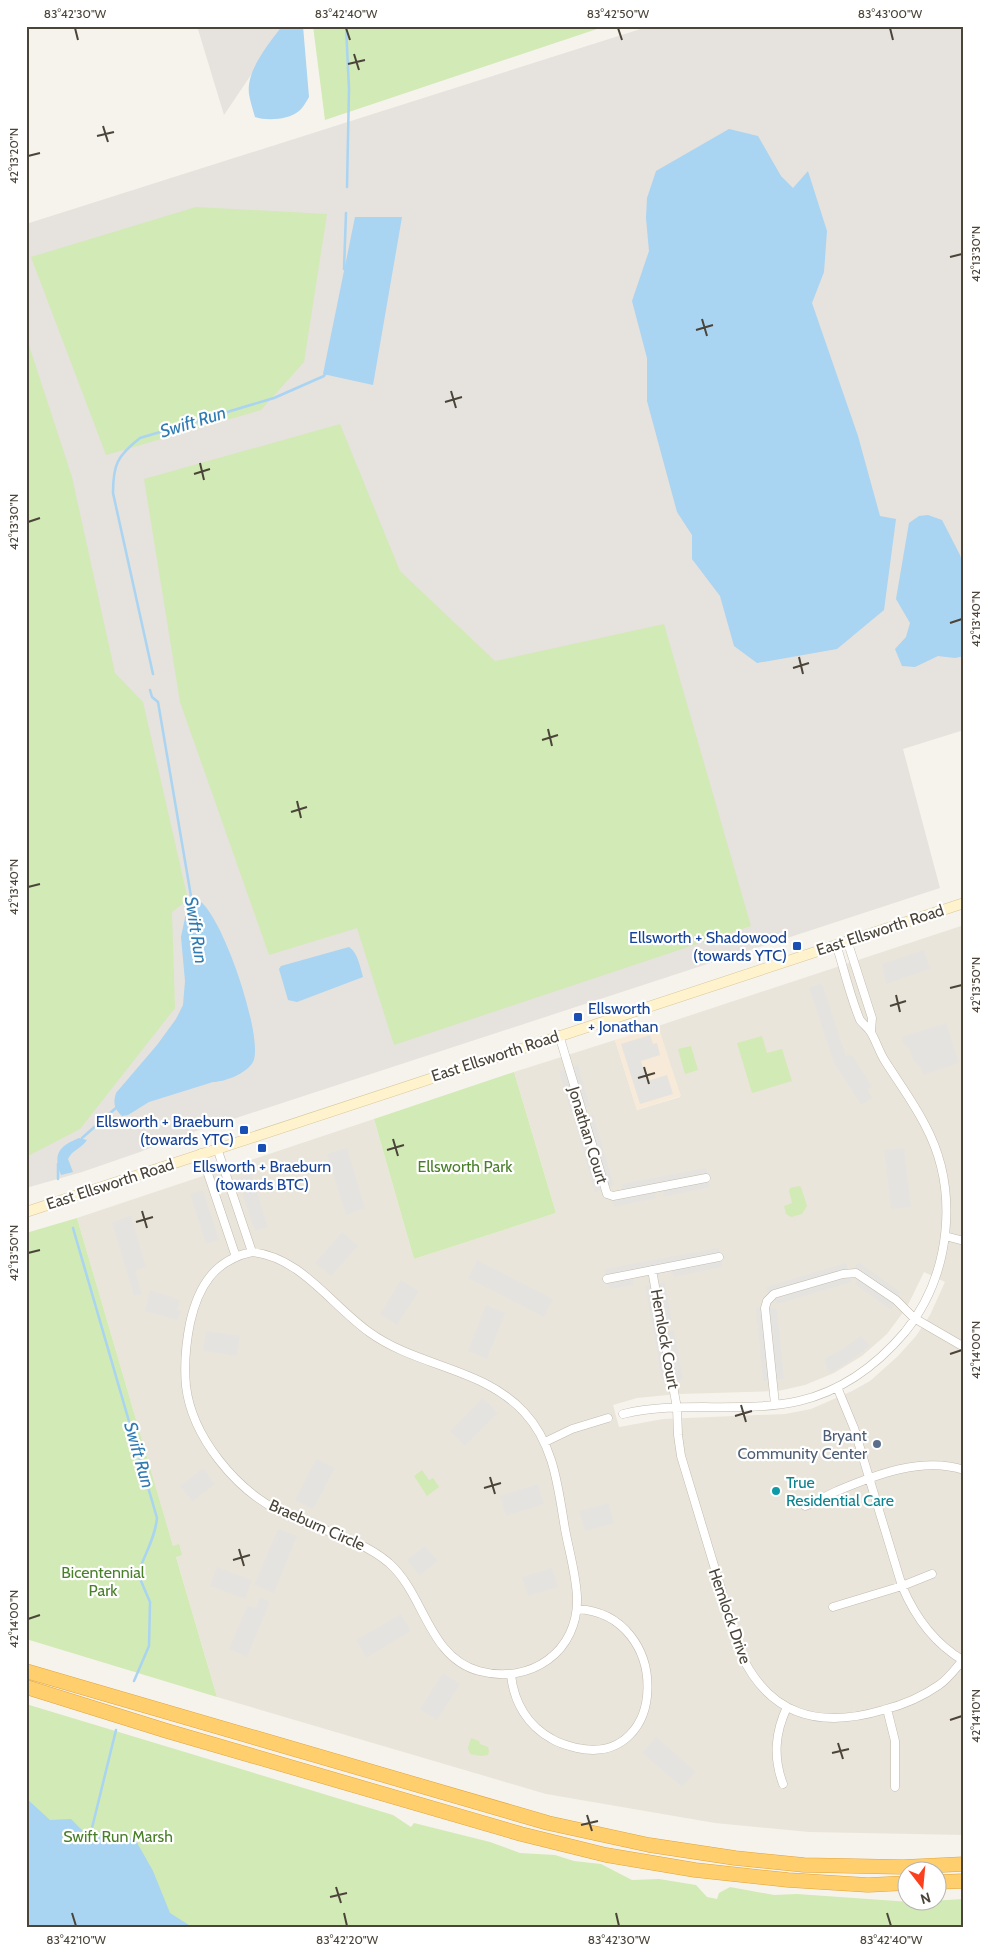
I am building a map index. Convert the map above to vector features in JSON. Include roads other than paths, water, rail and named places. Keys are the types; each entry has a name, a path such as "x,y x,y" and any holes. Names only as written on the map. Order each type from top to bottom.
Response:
{"highway":[{"path":"26,1670 548,1823 640,1843 735,1858 804,1865 903,1867 964,1864"},
{"path":"26,1687 167,1731 511,1832 606,1855 695,1870 788,1880 868,1885 898,1884"},
{"path":"948,1882 964,1881"}],"main road":[{"name":"East Ellsworth Road","path":"26,1212 964,902"}],"street":[{"path":"847,940 872,1018 871,1031"},
{"path":"623,1414 653,1408 775,1404 800,1401 837,1387 879,1359 899,1339 914,1318 937,1275 947,1218 945,1187 933,1142 919,1114 884,1060 871,1031 861,1022 836,944"},
{"name":"Jonathan Court","path":"559,1035 607,1194 613,1196 706,1178"},
{"path":"217,1148 252,1252"},
{"path":"202,1153 236,1257"},
{"path":"945,1236 964,1241"},
{"name":"Braeburn Circle","path":"252,1252 265,1253 289,1264 357,1323 394,1347 428,1362 470,1375 493,1386 526,1413 545,1442 552,1459 576,1585 577,1609 573,1626 566,1640 556,1653 536,1667 511,1675 476,1670 454,1659 437,1638 405,1581 391,1565 370,1549 297,1519 258,1498 232,1476 213,1451 193,1412 186,1388 186,1344 192,1314 203,1285 213,1272 236,1257 252,1252"},
{"name":"Hemlock Court","path":"607,1279 719,1258"},
{"name":"Hemlock Court","path":"652,1270 677,1408"},
{"path":"775,1404 765,1308 770,1297 853,1272 862,1275 896,1300 914,1318 964,1347"},
{"path":"837,1387 854,1428 902,1586 915,1612 927,1628 950,1652 963,1661"},
{"name":"Hemlock Drive","path":"677,1408 678,1435 686,1478 740,1652 750,1673 762,1689 775,1700 800,1713 838,1719 852,1718 887,1709 924,1695 941,1684 963,1661"},
{"path":"545,1442 572,1429 608,1418"},
{"path":"805,1506 870,1479 920,1466 936,1465 964,1470"},
{"path":"833,1607 902,1586 932,1574"},
{"path":"511,1675 514,1692 529,1722 537,1730 555,1741 578,1748 599,1750 620,1743 633,1732 643,1715 647,1693 645,1665 637,1643 623,1626 612,1619 597,1611 577,1609"},
{"path":"783,1784 778,1770 776,1752 781,1720 787,1707"},
{"path":"887,1709 894,1741 895,1787"}],"water":[{"path":"282,26 303,26 309,97 300,110 289,116 271,119 255,117 249,94 251,76 265,49"},
{"path":"729,129 758,136 781,176 793,188 808,171 827,231 824,272 812,303 858,436 880,516 896,519 884,610 837,649 757,663 734,646 720,596 692,559 692,535 677,512 647,401 647,358 632,301 649,251 646,218 647,198 656,171"},
{"path":"355,217 402,217 373,385 323,374"},
{"path":"928,515 942,520 960,555 964,569 964,656 955,658 938,656 915,667 902,666 895,649 906,637 910,623 896,599 909,523 919,516"},
{"path":"196,899 206,907 217,924 238,974 253,1028 255,1049 253,1062 246,1070 229,1079 213,1082 149,1102 128,1115 122,1116 115,1106 116,1093 157,1045 176,1019 183,1005 185,981 181,937 186,913"},
{"path":"349,947 357,956 363,977 297,1002 288,1000 279,969 281,966"},
{"path":"79,1138 87,1140 68,1159 73,1172 61,1175 57,1161 60,1151 67,1144"},
{"path":"26,1798 50,1820 71,1819 84,1832 135,1839 153,1871 170,1913 192,1927 26,1927"}],"waterway":[{"name":"Swift Run","path":"346,26 349,89 347,187"},
{"name":"Swift Run","path":"344,269 346,213"},
{"name":"Swift Run","path":"153,674 113,493 115,468 121,456 140,438 274,398 324,376 326,372"},
{"name":"Swift Run","path":"150,690 152,697 158,702 193,908"},
{"name":"Swift Run","path":"82,1138 117,1107"},
{"name":"Swift Run","path":"58,1164 58,1179"},
{"name":"Swift Run","path":"73,1228 157,1518 152,1540 138,1574 150,1602 149,1646 134,1681"},
{"name":"Swift Run","path":"90,1836 116,1730"}],"place":[{"name":"Ellsworth + Shadowood (towards YTC)","path":"797,946"},
{"name":"Ellsworth + Jonathan","path":"578,1017"},
{"name":"Ellsworth + Braeburn (towards YTC)","path":"244,1130"},
{"name":"Ellsworth + Braeburn (towards BTC)","path":"262,1148"},
{"name":"Bryant Community Center","path":"877,1444"},
{"name":"True Residential Care","path":"776,1491"}],"park label":[{"name":"Ellsworth Park","path":"465,1166"},
{"name":"Bicentennial Park","path":"103,1581"},
{"name":"Swift Run Marsh","path":"118,1836"}]}
